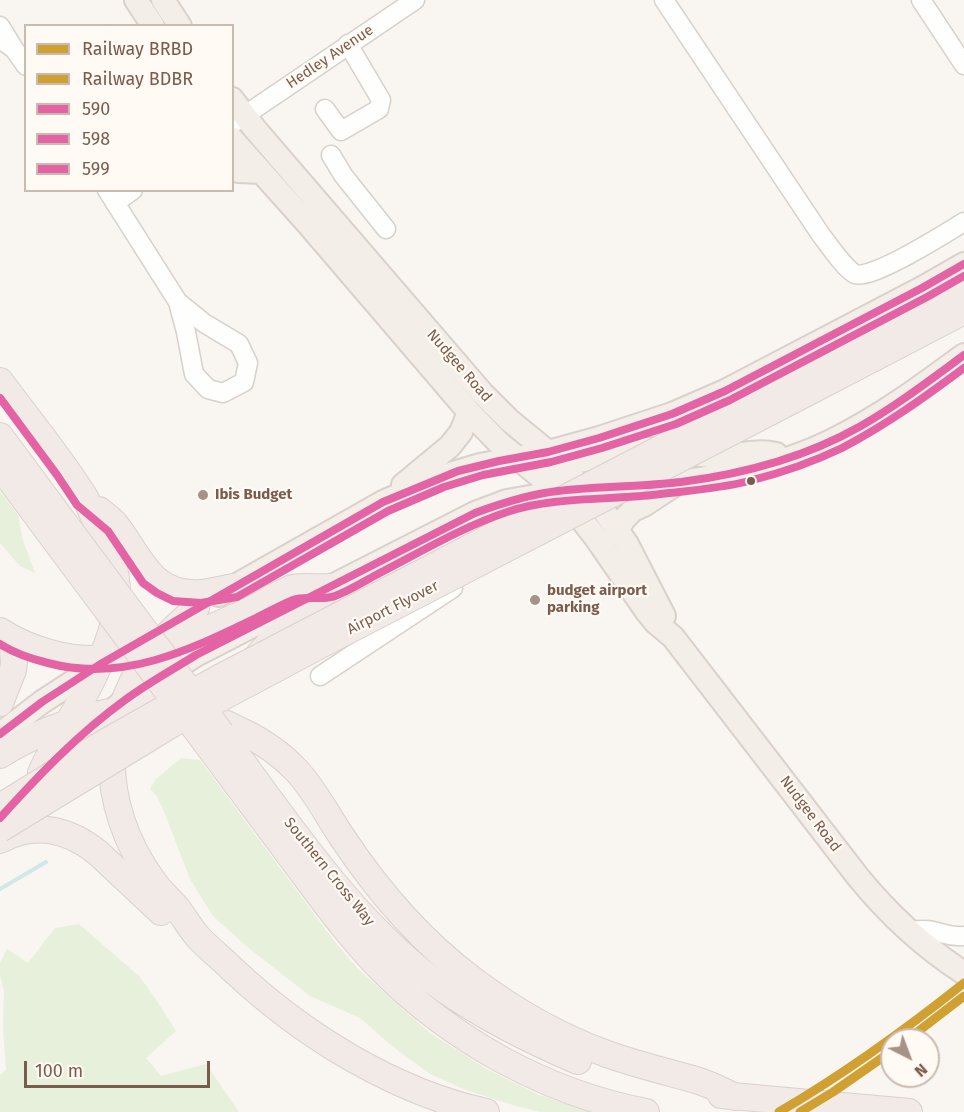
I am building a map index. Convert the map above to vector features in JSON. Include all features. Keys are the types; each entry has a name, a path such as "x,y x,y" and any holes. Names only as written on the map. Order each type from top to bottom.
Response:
{"highway":[{"path":"789,392 964,291"},
{"path":"789,392 964,311"},
{"path":"0,381 86,498 112,557 117,577 116,612 103,661 49,754 41,773"},
{"name":"Airport Flyover","path":"0,807 114,737 219,678 789,392"},
{"name":"Airport Flyover","path":"0,829 172,724 789,392"},
{"name":"Southern Cross Way","path":"0,436 53,522 255,794 345,928 380,968 410,996 479,1047 554,1085 601,1101 646,1112"},
{"name":"Southern Cross Way","path":"0,466 53,522"},
{"path":"86,498 116,524 142,565 162,585 177,591 192,593 232,587"},
{"path":"148,645 177,642 294,588 330,587"},
{"path":"233,727 232,703 241,680 250,666 272,639 330,587"},
{"path":"6,635 42,651 61,656 103,661 130,656 164,638 196,608"},
{"path":"0,703 14,662 6,635"},
{"path":"148,645 139,671 119,708 112,761 116,802 123,825 143,867 153,881 198,937 255,990 309,1031 379,1073 419,1090 486,1112"},
{"path":"0,755 38,735 68,723 119,708 173,710 200,715 233,727 267,745 294,768 314,792 342,837 373,880 444,956 472,979 503,1001 573,1040 643,1066 701,1081 736,1097"},
{"name":"Southern Cross Way","path":"255,794 383,937 443,988 472,1008 515,1032 600,1070 685,1091 909,1112"},
{"path":"0,840 17,832 28,830 52,831 69,835 98,853 168,919 198,937"}],"main road":[{"path":"136,0 152,24"},
{"path":"163,0 179,24"},
{"name":"Nudgee Road","path":"237,113 255,129 482,393 553,458 595,501 618,529 673,636 864,884 882,906 907,930 938,957 964,974"},
{"name":"Nudgee Road","path":"234,141 469,412 498,442 557,491 575,511 651,617 673,636"},
{"path":"234,168 238,171 261,172"},
{"path":"553,458 599,438 650,422 725,391 964,264"},
{"path":"0,819 41,773 72,744 168,673 301,600 475,513 507,501 557,491 680,482 745,471 792,457 836,439 882,413 964,355"},
{"path":"383,502 450,446 461,432 469,412"},
{"path":"196,608 383,502 458,471 480,465 517,457 553,458 576,462 616,452 641,449 665,449 711,456 766,452 792,457"},
{"path":"618,529 633,510 680,482"},
{"path":"0,734 42,702 103,661"}],"street":[{"name":"Hedley Avenue","path":"237,113 415,0"},
{"path":"664,0 821,235 856,274 870,273 896,261 964,222"},
{"path":"921,0 964,65"},
{"path":"0,26 7,44 24,64"},
{"path":"325,109 342,131 379,109 381,100 348,44"},
{"path":"331,155 343,175 386,229"},
{"path":"127,192 111,197 178,302 194,374 208,389 224,393 244,382 248,363 239,344 204,323 178,302"},
{"path":"320,676 512,549"},
{"path":"358,572 388,631"},
{"path":"907,930 964,936"}],"green space":[{"path":"0,491 18,515 23,541 35,573 20,566 0,543"},
{"path":"181,758 200,760 334,941 358,969 430,1033 485,1068 539,1095 591,1112 540,1112 466,1090 430,1074 392,1046 360,1018 310,996 246,946 213,916 190,879 157,796 150,789 155,780"},
{"path":"79,924 140,977 176,1031 146,1058 161,1076 206,1064 239,1112 0,1112 0,1075 6,1070 3,1028 4,991 0,963 7,949 28,963 55,928"}],"waterway":[{"path":"0,889 46,862"}],"rail line":[{"name":"BRBD","path":"779,1112 874,1051 964,983"},
{"name":"BDBR","path":"923,1028 964,996"},
{"name":"BDBR","path":"800,1112 880,1059"}],"transit line":[{"name":"590","path":"0,734 42,702 99,665 383,502 458,471 548,452 672,414 725,391 964,264"},
{"name":"598","path":"0,398 77,505 108,531 143,583 173,601 201,603 237,597 388,511 444,487 483,475 551,462 676,424 730,400 964,276"},
{"name":"590","path":"0,818 75,741 142,688 196,655 475,513 516,499 548,492 681,482 750,469 795,456 859,427 900,402 964,355"},
{"name":"599","path":"0,644 36,660 76,668 103,669 155,660 181,652 293,600 325,598 340,594 424,549 507,512 560,501 701,490 737,484 797,467 842,448 874,430 964,368"}],"place":[{"name":"Ibis Budget","path":"203,495"},
{"name":"budget airport parking","path":"535,600"}]}
